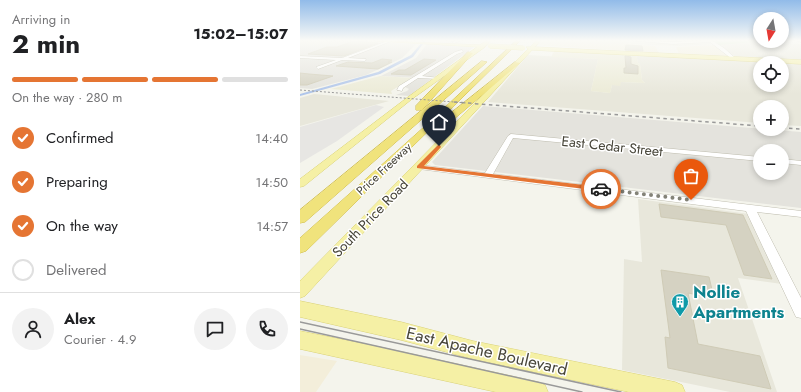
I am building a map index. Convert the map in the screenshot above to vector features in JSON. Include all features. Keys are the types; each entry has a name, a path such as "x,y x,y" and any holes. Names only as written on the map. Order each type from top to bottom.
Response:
{"highway":[{"path":"313,207 337,181 416,112 461,58"},
{"name":"Price Freeway","path":"300,218 409,127 488,58"},
{"name":"Price Freeway","path":"300,247 427,129 500,58"},
{"path":"300,247 374,186 447,121 517,63"}],"main road":[{"path":"300,184 437,78 459,58"},
{"name":"South Price Road","path":"300,291 521,58"},
{"path":"754,58 801,61"},
{"name":"East Apache Boulevard","path":"300,309 402,331 473,350 675,392"},
{"name":"East Apache Boulevard","path":"300,340 380,356 538,392"}],"street":[{"path":"332,58 365,60"},
{"path":"400,90 401,87 417,77 454,58"},
{"path":"318,68 342,59"},
{"path":"417,77 437,78"},
{"name":"East Cedar Street","path":"488,175 511,136 753,158"},
{"path":"789,161 801,162"},
{"path":"419,167 801,214"},
{"path":"750,208 801,312"}],"shaded area":[{"path":"300,58 401,58 366,75 312,89 300,88"},
{"path":"415,58 459,58 409,96 396,95 407,91 409,89 405,87 418,78 381,76"},
{"path":"525,58 598,59 591,91 610,93 612,85 620,82 645,83 642,80 640,64 638,63 637,58 753,60 753,92 789,92 789,61 801,62 801,126 789,125 789,100 753,100 753,122 488,102"},
{"path":"581,58 637,58 638,63 640,64 642,80 645,83 621,82 620,86 612,85 610,93 591,91 598,59"},
{"path":"789,58 801,58 801,60 789,59"},
{"path":"380,76 412,78 391,91 392,94 331,89"},
{"path":"314,94 389,101 300,126 300,98"},
{"path":"376,105 384,107 337,141 300,163 300,127"},
{"path":"483,106 753,128 753,136 789,136 789,131 801,132 801,208 435,165 432,162"},
{"path":"638,199 749,214 782,284 738,278 777,392 730,392 622,370 624,259 642,262"},
{"path":"300,355 337,361 316,392 300,392"}],"building":[{"path":"625,58 631,58 631,64 638,66 638,74 624,73 624,68 626,68"},
{"path":"382,59 392,60 388,62 392,62 378,69 336,66 348,62 372,63"},
{"path":"424,59 436,60 411,75 391,74 399,70 405,70"},
{"path":"300,73 333,76 307,85 300,85"},
{"name":"Nollie Apartments","path":"659,204 743,215 772,279 744,275 726,225 661,217"},
{"name":"Nollie Apartments","path":"661,270 709,277 714,298 688,293 698,344 760,356 771,389 668,368 665,337 670,338"}],"waterway":[{"path":"300,95 379,73 408,58"}],"tram line":[{"path":"300,322 621,392"},
{"path":"300,329 582,392"}],"railway":[{"path":"300,90 467,103"},
{"path":"454,102 753,125"},
{"path":"789,128 801,129"}],"way so far":[{"path":"601,189 691,200"}],"place":[{"name":"Nollie Apartments","path":"680,317"}],"route":[{"path":"439,146 419,167 601,189"}]}
